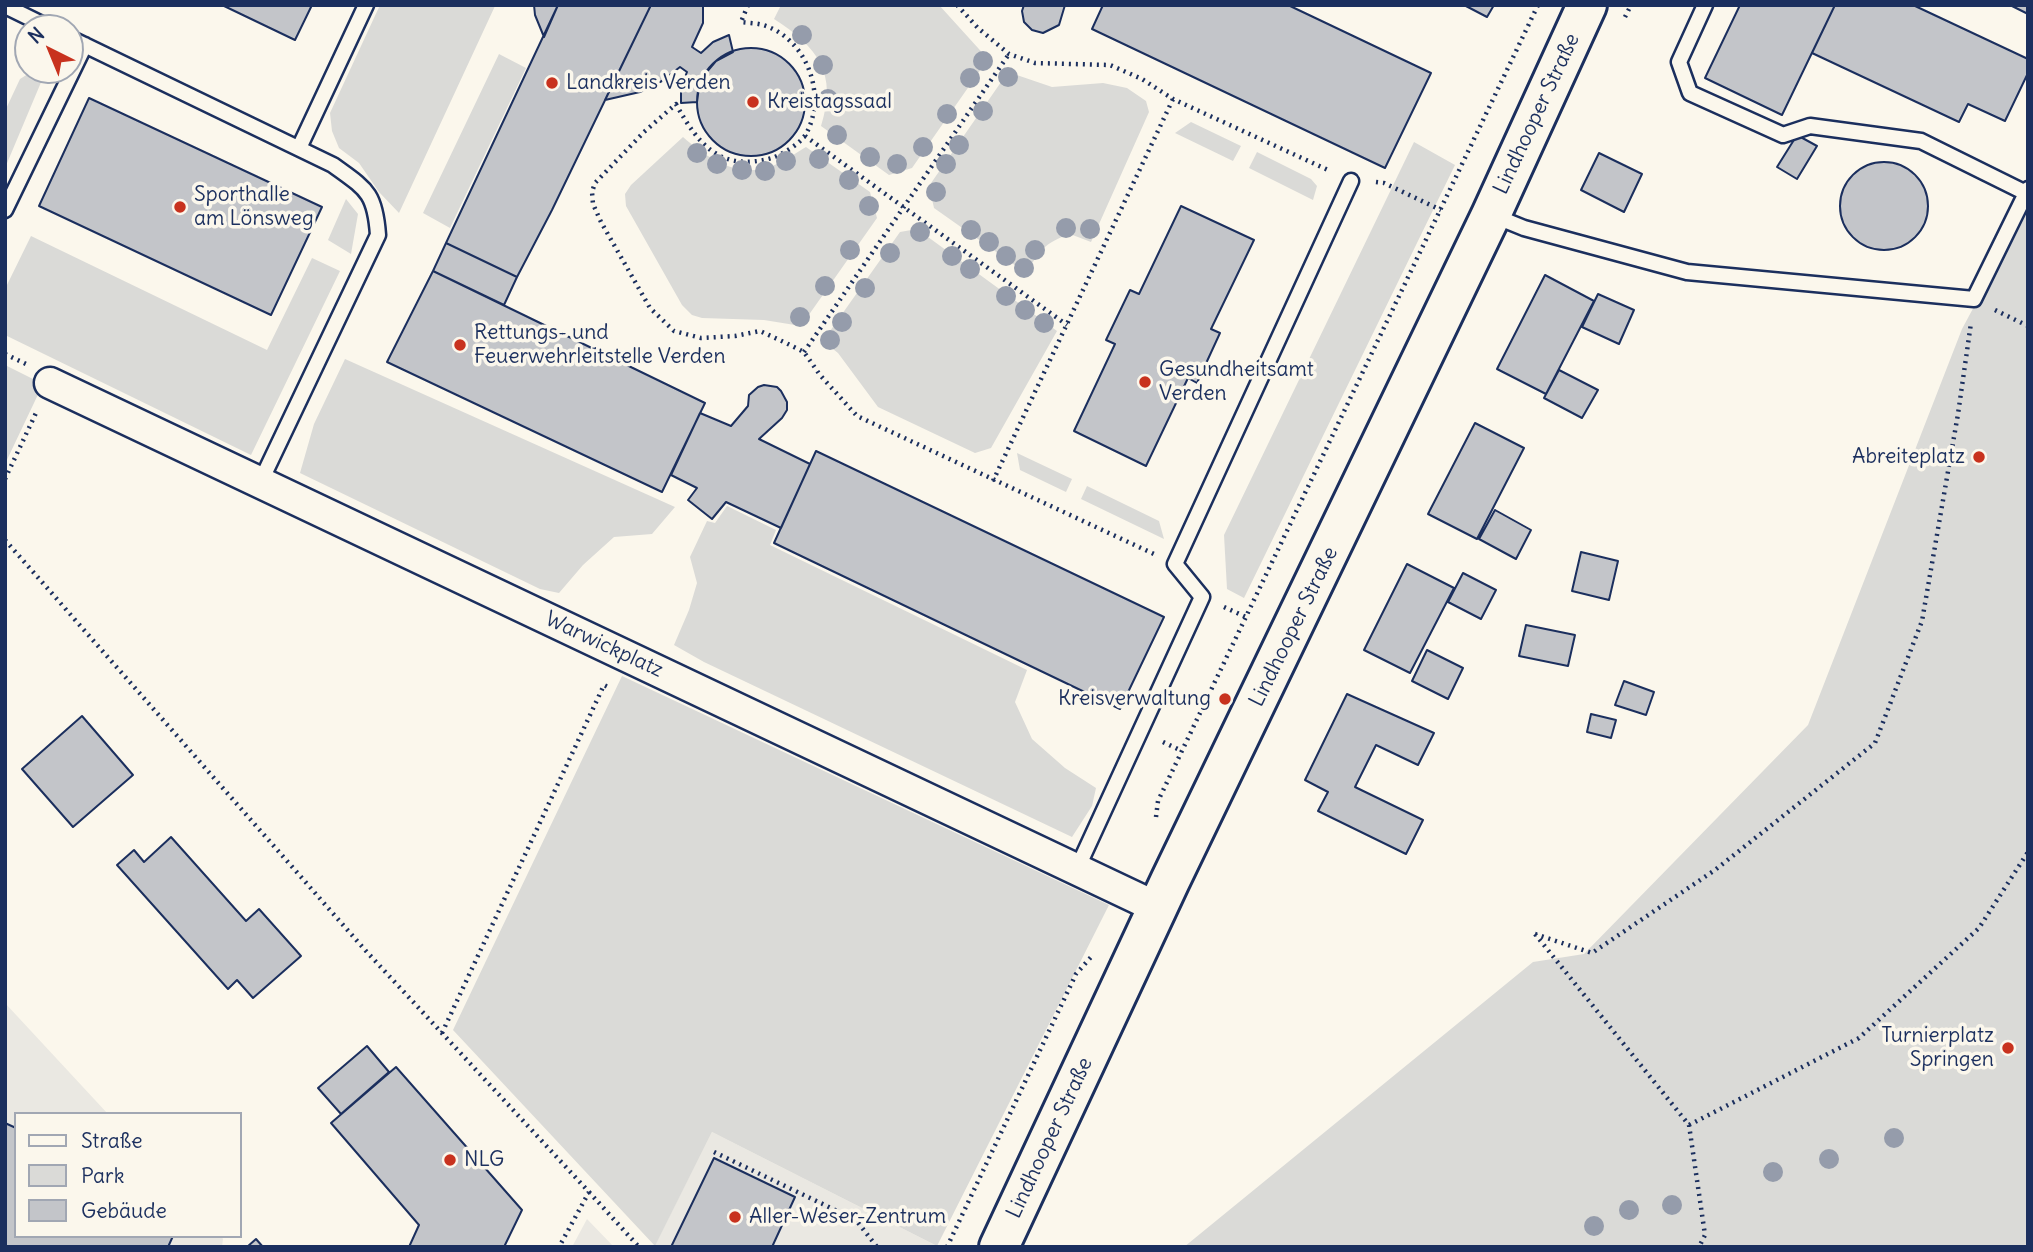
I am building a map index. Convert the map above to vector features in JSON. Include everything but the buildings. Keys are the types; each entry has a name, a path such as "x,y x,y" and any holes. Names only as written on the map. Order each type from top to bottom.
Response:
{"main road":[{"name":"Lindhooper Straße","path":"999,1247 1158,908 1491,215 1587,5"}],"street":[{"name":"Warwickplatz","path":"50,383 1158,908"}],"lane":[{"path":"299,148 366,5"},
{"path":"1491,215 1524,228 1687,272 1974,299 2027,191 1921,141 1810,126 1783,135 1690,93 1679,62 1705,5"},
{"path":"5,6 21,14"},
{"path":"5,210 85,45 333,165 364,188 376,209 378,235 260,483"},
{"path":"1077,869 1202,597 1175,564 1350,181"}],"path":[{"path":"748,5 741,22 763,25 786,37 804,57 814,82 815,110 806,136 782,155 752,163 732,160 709,149 691,132 676,104 644,132 595,183 592,192 593,204 650,308 674,331 701,338 760,331 804,352 820,375 857,416 1175,564"},
{"path":"957,5 978,28 1009,54 1035,63 1110,65 1142,79 1173,99 1350,181 1384,183 1441,210"},
{"path":"1156,823 1158,801 1538,5"},
{"path":"804,352 1009,54"},
{"path":"993,481 1173,99"},
{"path":"806,136 1067,325"},
{"path":"1699,1247 1705,1235 1689,1125 1535,934 1591,953 1715,870 1875,743 1922,621 1958,414 1974,299 2028,326"},
{"path":"5,479 50,383"},
{"path":"5,541 366,951 639,1247"},
{"path":"442,1033 604,685 623,694 639,662"},
{"path":"1689,1125 1859,1038 1979,928 2028,852"},
{"path":"947,1247 1076,974 1094,953"},
{"path":"714,1152 856,1220 877,1247"},
{"path":"559,1247 589,1192"}],"shaded area":[{"path":"5,1003 106,1112 14,1112 14,1238 223,1239 222,1247 5,1247"},
{"path":"712,1132 937,1246 654,1247"},
{"path":"587,1219 614,1247 572,1247"}],"green space":[{"path":"380,5 495,6 399,213 379,192 359,163 339,148 332,131 330,113"},
{"path":"781,5 939,5 988,59 912,168 889,175 821,126 826,108 825,77 813,51 774,19"},
{"path":"499,54 526,68 450,228 423,213"},
{"path":"1008,72 1052,87 1103,83 1127,88 1146,101 1149,112 1091,242 1070,234 1054,241 1039,253 1026,273 934,208 929,186"},
{"path":"18,84 40,84 5,168 5,111"},
{"path":"1191,122 1241,146 1233,161 1175,133"},
{"path":"683,137 727,166 751,170 777,164 806,147 870,192 877,218 801,326 764,320 702,318 692,315 682,305 626,206 625,194 631,185"},
{"path":"1414,142 1455,165 1244,598 1227,589 1224,535"},
{"path":"1257,152 1311,179 1317,186 1313,200 1249,168"},
{"path":"346,199 358,214 351,254 328,240"},
{"path":"2028,206 2028,1247 1184,1247 1533,962 1584,954 1808,725 1962,329"},
{"path":"917,229 1057,331 991,448 975,453 878,407 838,353 823,341 900,232"},
{"path":"31,236 267,350 312,258 340,271 251,455 5,335 5,289"},
{"path":"345,359 675,507 652,534 614,537 583,565 559,593 540,589 300,473 314,424"},
{"path":"5,365 43,384 5,464"},
{"path":"1017,453 1072,479 1066,492 1020,470"},
{"path":"1087,486 1159,521 1164,539 1081,499"},
{"path":"727,506 776,530 770,545 1027,670 1015,702 1032,739 1065,768 1096,788 1092,806 1072,837 704,662 674,645 697,583 690,557 707,521 715,523"},
{"path":"622,676 1109,905 937,1246 712,1132 655,1246 453,1030"}],"place":[{"name":"Landkreis Verden","path":"552,83"},
{"name":"Kreistagssaal","path":"753,102"},
{"name":"Sporthalle am Lönsweg","path":"180,207"},
{"name":"Rettungs- und Feuerwehrleitstelle Verden","path":"460,345"},
{"name":"Gesundheitsamt Verden","path":"1145,382"},
{"name":"Abreiteplatz","path":"1979,457"},
{"name":"Kreisverwaltung","path":"1225,699"},
{"name":"Turnierplatz Springen","path":"2008,1048"},
{"name":"NLG","path":"450,1160"},
{"name":"Aller-Weser-Zentrum","path":"735,1217"}]}
